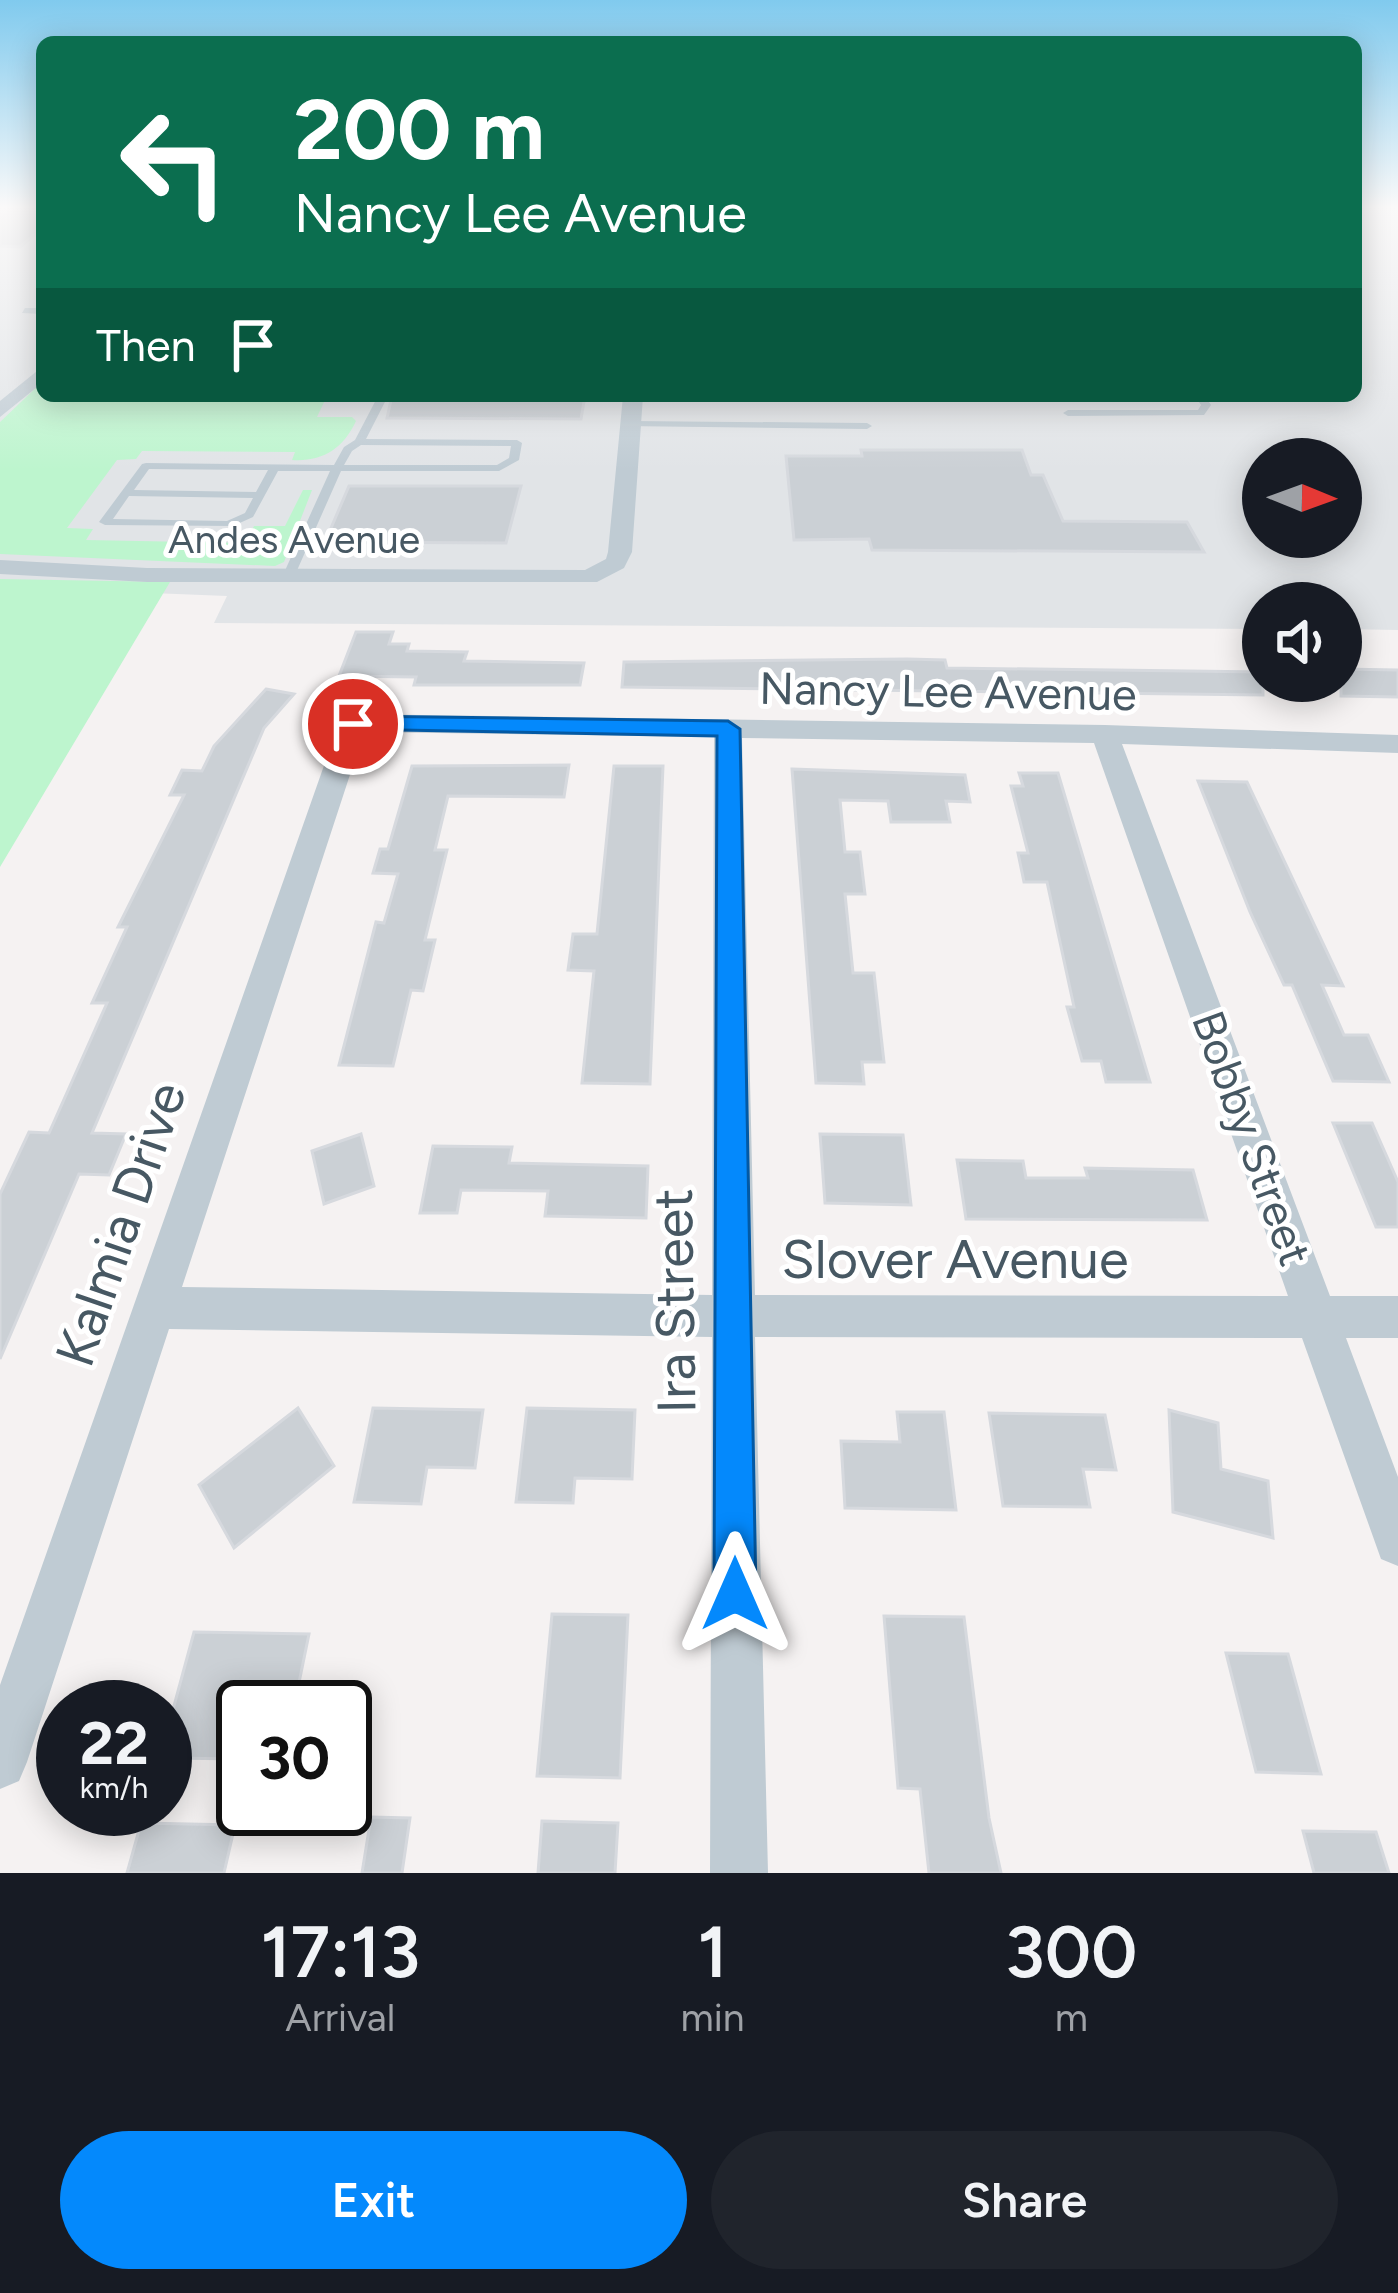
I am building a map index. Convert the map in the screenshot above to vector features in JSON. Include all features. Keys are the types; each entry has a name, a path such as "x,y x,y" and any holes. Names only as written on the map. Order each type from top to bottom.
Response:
{"street":[{"path":"0,411 36,378"},
{"path":"630,424 632,402"},
{"name":"Andes Avenue","path":"0,567 589,577 616,563 620,552 630,424"},
{"name":"Nancy Lee Avenue","path":"353,724 1106,734 1398,744"},
{"name":"Kalmia Drive","path":"0,1762 353,724"},
{"name":"Ira Street","path":"728,729 739,1873"},
{"name":"Bobby Street","path":"1106,734 1398,1542"},
{"name":"Slover Avenue","path":"152,1308 732,1316 1398,1317"}],"lane":[{"path":"25,310 36,311"},
{"path":"289,575 337,468 348,449 359,442 380,402"},
{"path":"1068,413 1201,413 1204,402"},
{"path":"630,424 867,426"},
{"path":"274,467 249,515 230,524 105,522 146,466 499,468 514,460 517,443 359,442"},
{"path":"126,494 260,495"}],"shaded area":[{"path":"0,295 36,295 36,402 1362,402 1362,295 1398,295 1398,630 1362,629 1362,582 1242,582 1242,629 214,623 227,596 0,587"}],"green space":[{"path":"36,388 36,402 324,402 317,417 356,421 338,446 313,459 292,460 295,452 142,451 136,459 117,460 67,528 93,529 86,540 245,543 254,526 285,526 303,490 312,490 284,562 275,566 0,554 0,422"},
{"path":"0,579 170,582 0,867"}],"building":[{"path":"391,402 584,402 581,419 387,418"},
{"path":"861,450 1022,450 1031,475 1043,475 1063,521 1187,522 1204,552 872,550 869,539 794,540 786,456 862,456"},
{"path":"349,486 521,486 506,543 325,542"},
{"path":"356,632 393,632 389,644 409,644 407,651 467,652 464,661 584,663 580,685 414,685 416,677 339,676"},
{"path":"907,659 945,660 947,668 1242,672 1242,695 622,687 624,662"},
{"path":"1362,669 1398,670 1398,697 1362,696"},
{"path":"266,689 294,694 264,728 92,1133 126,1134 109,1175 79,1174 0,1359 0,1194 29,1132 49,1133 107,1003 92,1003 127,927 118,927 184,795 170,795 182,770 202,771 214,746"},
{"path":"569,765 564,797 448,796 435,850 447,850 425,940 435,940 423,991 411,990 393,1066 339,1065 376,922 384,923 398,874 373,873 380,849 388,849 412,766"},
{"path":"614,766 663,766 650,1084 582,1083 594,971 568,970 573,934 597,934"},
{"path":"792,769 965,775 970,802 946,801 950,822 891,822 888,801 840,800 845,852 860,852 865,894 845,894 853,973 874,973 884,1062 862,1062 864,1084 816,1083"},
{"path":"1019,773 1058,773 1150,1082 1106,1082 1101,1061 1082,1061 1067,1007 1074,1007 1047,882 1024,882 1018,853 1028,853 1011,786 1023,786"},
{"path":"1198,781 1247,782 1343,986 1322,985 1344,1035 1368,1035 1389,1082 1333,1081 1292,985 1284,985 1250,912"},
{"path":"1333,1123 1372,1123 1398,1182 1398,1227 1376,1227"},
{"path":"361,1134 374,1186 324,1204 312,1151"},
{"path":"820,1134 903,1135 911,1205 825,1203"},
{"path":"433,1146 512,1147 509,1163 648,1166 646,1218 545,1216 548,1191 461,1190 457,1213 420,1213"},
{"path":"957,1160 1023,1161 1026,1178 1088,1178 1085,1168 1193,1170 1207,1220 966,1219"},
{"path":"298,1408 334,1466 234,1548 199,1485"},
{"path":"373,1408 483,1410 475,1468 427,1467 421,1504 354,1502"},
{"path":"527,1408 635,1410 632,1479 575,1478 573,1503 516,1502"},
{"path":"1169,1410 1218,1423 1221,1469 1268,1481 1273,1538 1173,1512"},
{"path":"897,1412 944,1412 956,1510 845,1508 841,1441 900,1442"},
{"path":"989,1413 1105,1415 1116,1470 1083,1469 1090,1507 1003,1506"},
{"path":"552,1614 628,1615 620,1778 537,1776"},
{"path":"884,1616 964,1617 989,1818 1001,1873 929,1873 920,1789 898,1788"},
{"path":"194,1632 309,1634 300,1680 216,1680 216,1759 192,1758 192,1680 181,1680"},
{"path":"1226,1653 1288,1654 1321,1774 1256,1772"},
{"path":"372,1817 410,1818 402,1873 362,1873"},
{"path":"542,1821 618,1823 615,1873 538,1873"},
{"path":"192,1824 216,1825 216,1836 232,1836 224,1873 127,1873 137,1836 192,1836"},
{"path":"1303,1831 1376,1832 1389,1873 1314,1873"}],"route":[{"path":"353,724 728,729 735,1594"}]}
